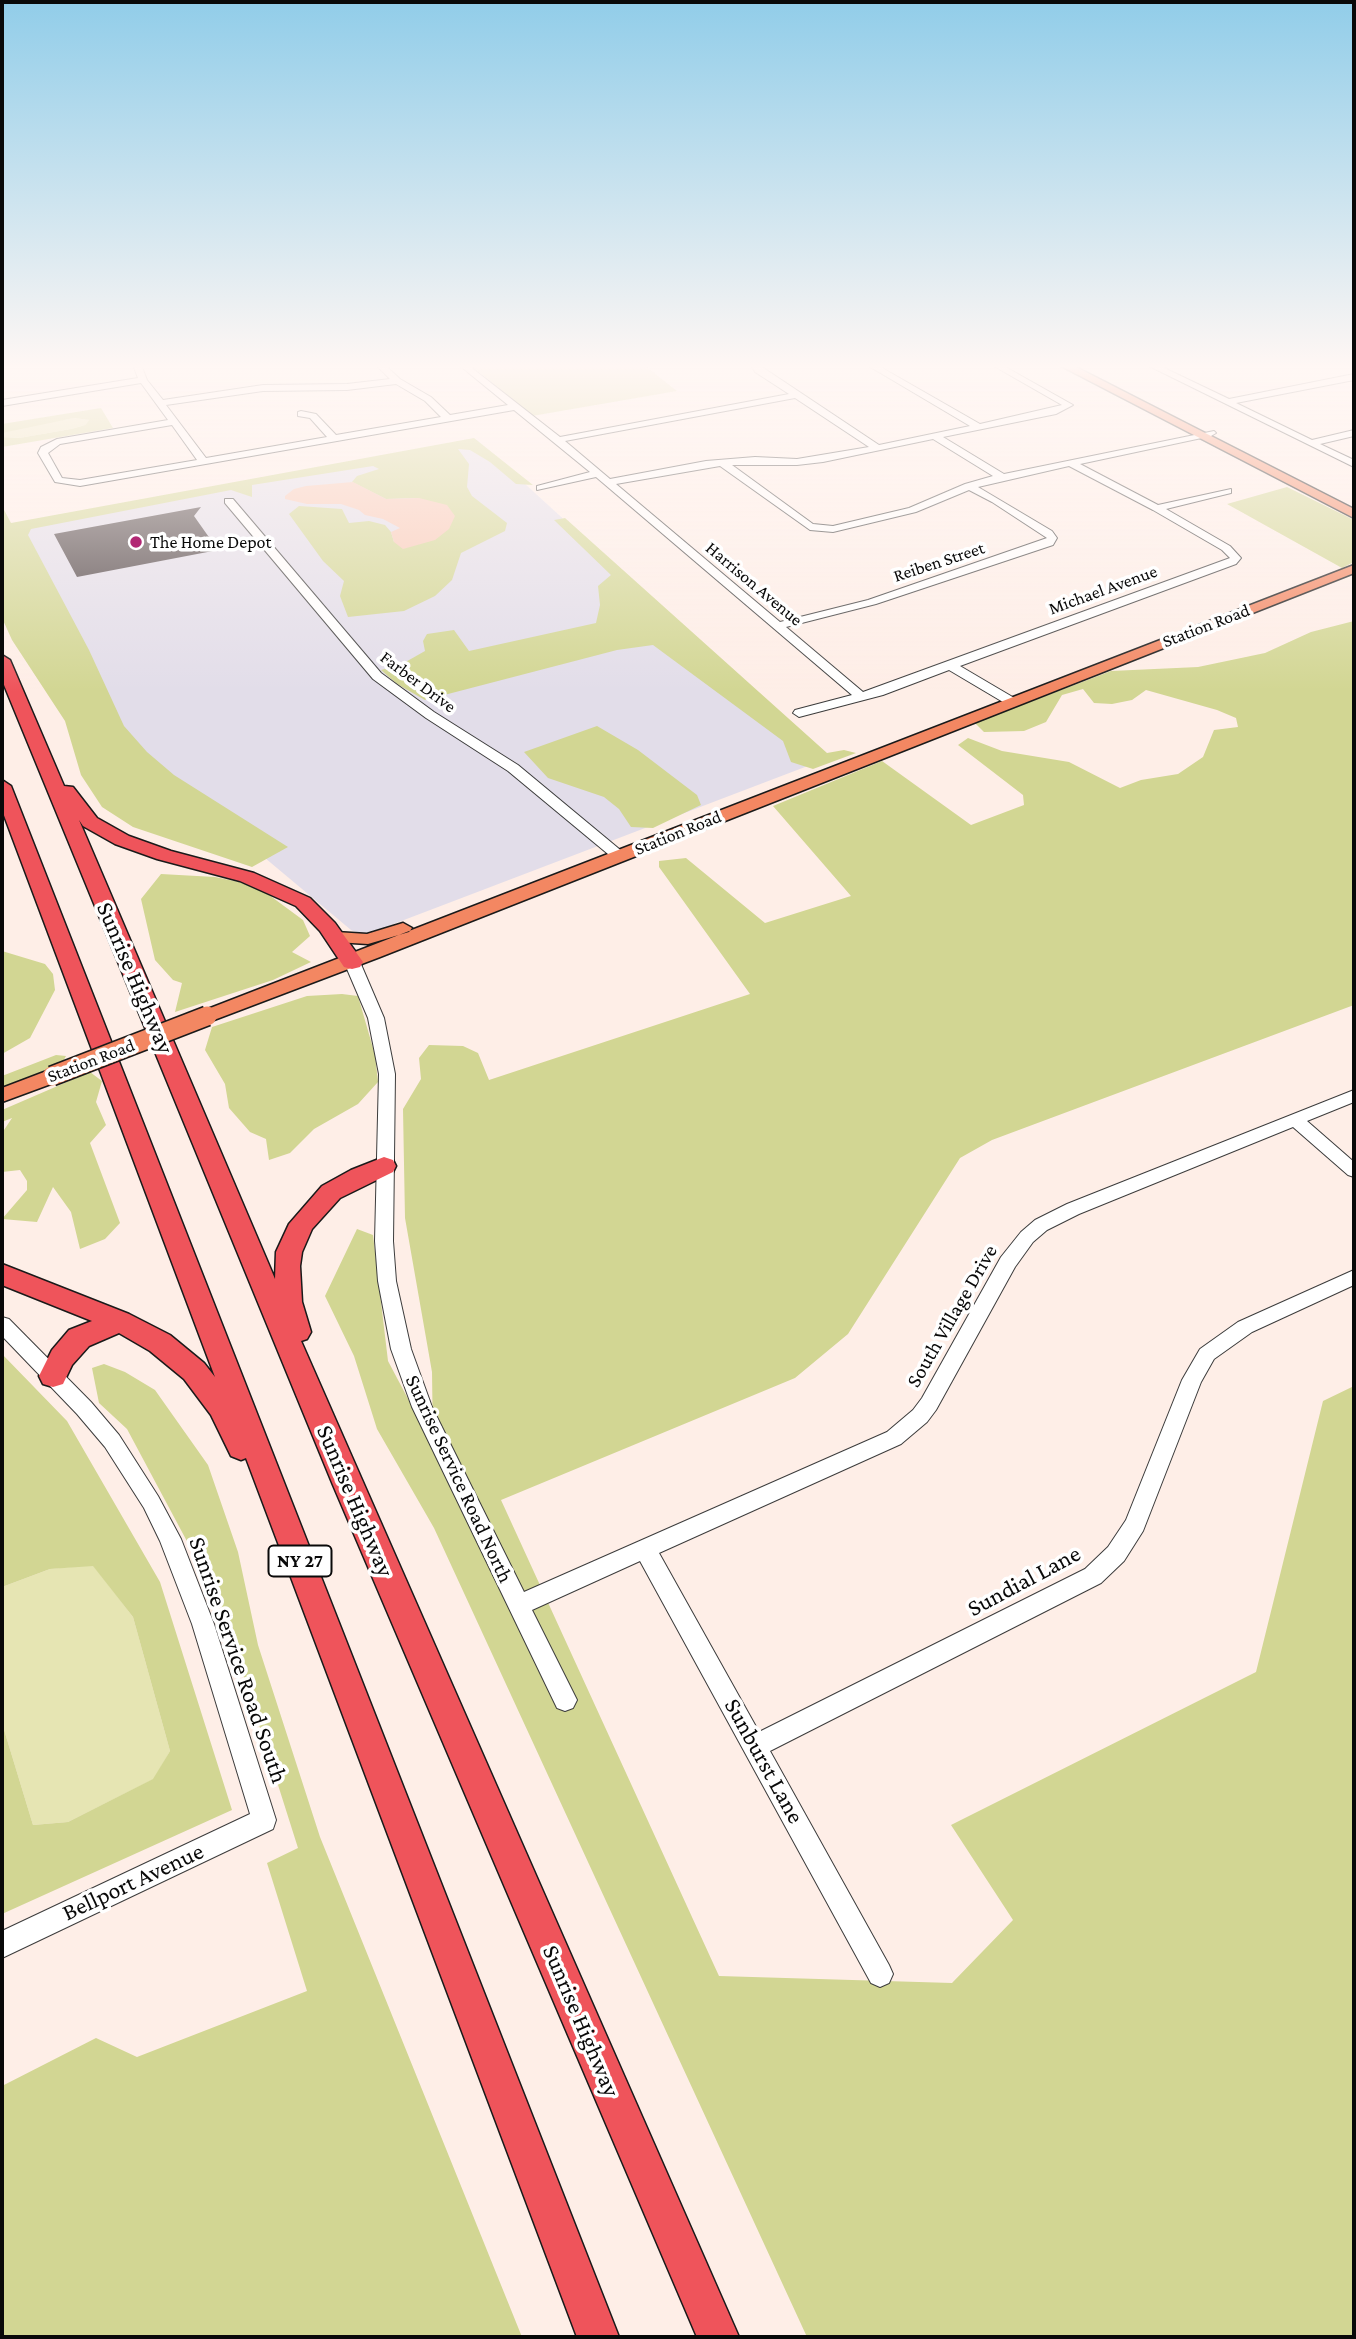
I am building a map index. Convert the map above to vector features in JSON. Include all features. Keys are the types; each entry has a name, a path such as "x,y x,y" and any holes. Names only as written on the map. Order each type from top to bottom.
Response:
{"highway":[{"name":"Sunrise Highway","path":"2,660 348,1485 718,2337"},
{"path":"40,752 58,772 76,807 100,828 148,850 231,872 277,888 303,901 336,937 352,962"},
{"name":"NY 27","path":"2,786 598,2337"},
{"path":"348,1485 292,1317 287,1266 289,1252 302,1224 321,1201 340,1186 384,1166"},
{"path":"2,1274 120,1321 141,1331 179,1358 208,1388 233,1430 253,1481 306,1577"},
{"path":"54,1376 62,1358 79,1338 120,1321"}],"main road":[{"path":"1280,474 1354,514"},
{"path":"1292,474 1354,503"},
{"name":"Station Road","path":"2,1096 352,962 1354,569"},
{"path":"336,937 368,939 485,901 513,898"}],"street":[{"path":"54,474 58,481 80,483 132,474"},
{"path":"541,488 594,474"},
{"name":"Harrison Avenue","path":"595,474 860,696"},
{"path":"606,483 658,474"},
{"path":"738,474 796,519 820,529 833,529 912,510 968,486 1021,474"},
{"path":"997,474 1003,478"},
{"name":"Michael Avenue","path":"799,713 860,696 949,665 1233,562 1236,558 1226,548 1093,474"},
{"name":"Reiben Street","path":"777,626 872,602 1049,543 1052,538 1048,533 996,499 968,486"},
{"path":"1157,508 1227,491"},
{"name":"Farber Drive","path":"229,501 376,676 429,715 513,768 619,856"},
{"path":"949,665 1012,702"},
{"name":"Sunrise Service Road North","path":"352,962 373,1008 385,1056 388,1095 384,1166 387,1281 401,1349 422,1407 565,1700"},
{"name":"South Village Drive","path":"519,1605 877,1447 907,1428 920,1416 937,1391 1017,1248 1041,1225 1073,1209 1354,1096"},
{"path":"1296,1120 1354,1171"},
{"name":"Sundial Lane","path":"755,1746 1066,1592 1093,1576 1116,1554 1135,1524 1192,1380 1207,1353 1245,1327 1354,1277"},
{"name":"Sunrise Service Road South","path":"2,1324 54,1376 112,1441 151,1502 170,1539 204,1624 264,1819"},
{"name":"Sunburst Lane","path":"645,1549 880,1974"},
{"name":"Bellport Avenue","path":"2,1945 264,1819"}],"shaded area":[{"path":"301,474 514,474 826,759 383,928 361,934 351,930 111,729 18,529"}],"green space":[{"path":"277,474 321,474 252,485 252,497 231,490 31,529 28,535 89,650 124,726 147,752 174,775 288,847 252,867 133,827 102,807 81,775 65,721 12,640 2,618 2,506 11,523"},
{"path":"468,474 467,487 472,496 507,523 505,531 461,553 452,580 435,596 404,611 348,617 340,596 344,581 323,561 289,514 299,506 342,509 349,523 369,521 385,525 394,542 419,498 386,499 352,482 357,476"},
{"path":"504,474 519,474 533,485 516,484"},
{"path":"1287,487 1354,520 1354,562 1342,568 1227,504"},
{"path":"565,518 827,753 844,750 856,753 813,769 791,762 783,741 653,645 617,650 425,700 397,684 381,670 402,664 425,651 423,641 427,634 454,630 469,651 596,623 600,605 598,586 611,575 554,520"},
{"path":"1354,621 1354,1005 992,1140 960,1158 848,1334 795,1378 501,1500 719,1976 952,1983 1013,1920 951,1825 1256,1672 1323,1401 1354,1386 1354,2337 807,2337 434,1528 377,1429 354,1356 325,1296 357,1229 373,1235 388,1361 433,1446 432,1372 405,1218 403,1109 421,1079 419,1058 429,1045 463,1046 478,1053 489,1080 750,994 659,867 659,861 686,858 765,923 851,896 773,806 882,761 971,825 1024,805 1023,795 958,745 968,738 1002,751 1069,762 1120,788 1141,780 1178,774 1203,757 1214,730 1238,727 1236,718 1146,690 1132,700 1112,704 1094,703 1083,689 1062,695 1046,722 1024,731 984,732 975,723 1111,671 1198,667 1265,653 1311,632"},
{"path":"597,726 638,750 697,795 701,805 653,828 631,827 619,809 604,797 548,778 524,752"},
{"path":"161,874 215,877 239,882 265,892 303,920 310,936 292,952 311,962 273,980 175,1012 182,983 173,980 155,960 141,899"},
{"path":"2,951 45,964 53,974 55,990 30,1038 2,1054"},
{"path":"307,996 358,996 375,1055 378,1082 358,1104 314,1129 290,1153 269,1160 266,1139 250,1132 229,1108 225,1084 205,1050 212,1027"},
{"path":"56,1055 66,1056 61,1065 2,1087 2,1076"},
{"path":"90,1072 102,1081 96,1102 106,1125 90,1143 120,1223 105,1239 80,1249 71,1212 53,1187 37,1222 2,1219 27,1190 27,1181 20,1170 2,1172 2,1133 12,1118 2,1122 2,1110"},
{"path":"2,1354 67,1421 160,1582 232,1810 2,1914 2,1723 33,1825 68,1822 153,1779 170,1751 133,1617 93,1566 50,1569 2,1587"},
{"path":"104,1364 125,1372 155,1390 208,1465 238,1552 258,1645 320,1837 522,2337 2,2337 2,2086 96,2038 137,2057 307,1991 267,1863 298,1848 221,1605 127,1429 99,1403 92,1368"},
{"path":"93,1565 133,1617 170,1751 154,1779 68,1822 33,1825 2,1723 2,1587 50,1569"}],"sand":[{"path":"353,482 386,499 419,498 447,505 455,516 449,529 435,540 403,549 394,542 391,532 400,528 383,519 365,515 341,504 307,504 285,499 294,489 306,486"}],"building":[{"name":"The Home Depot","path":"201,507 194,516 218,550 77,577 54,534"}],"place":[{"name":"The Home Depot","path":"136,542"}]}
